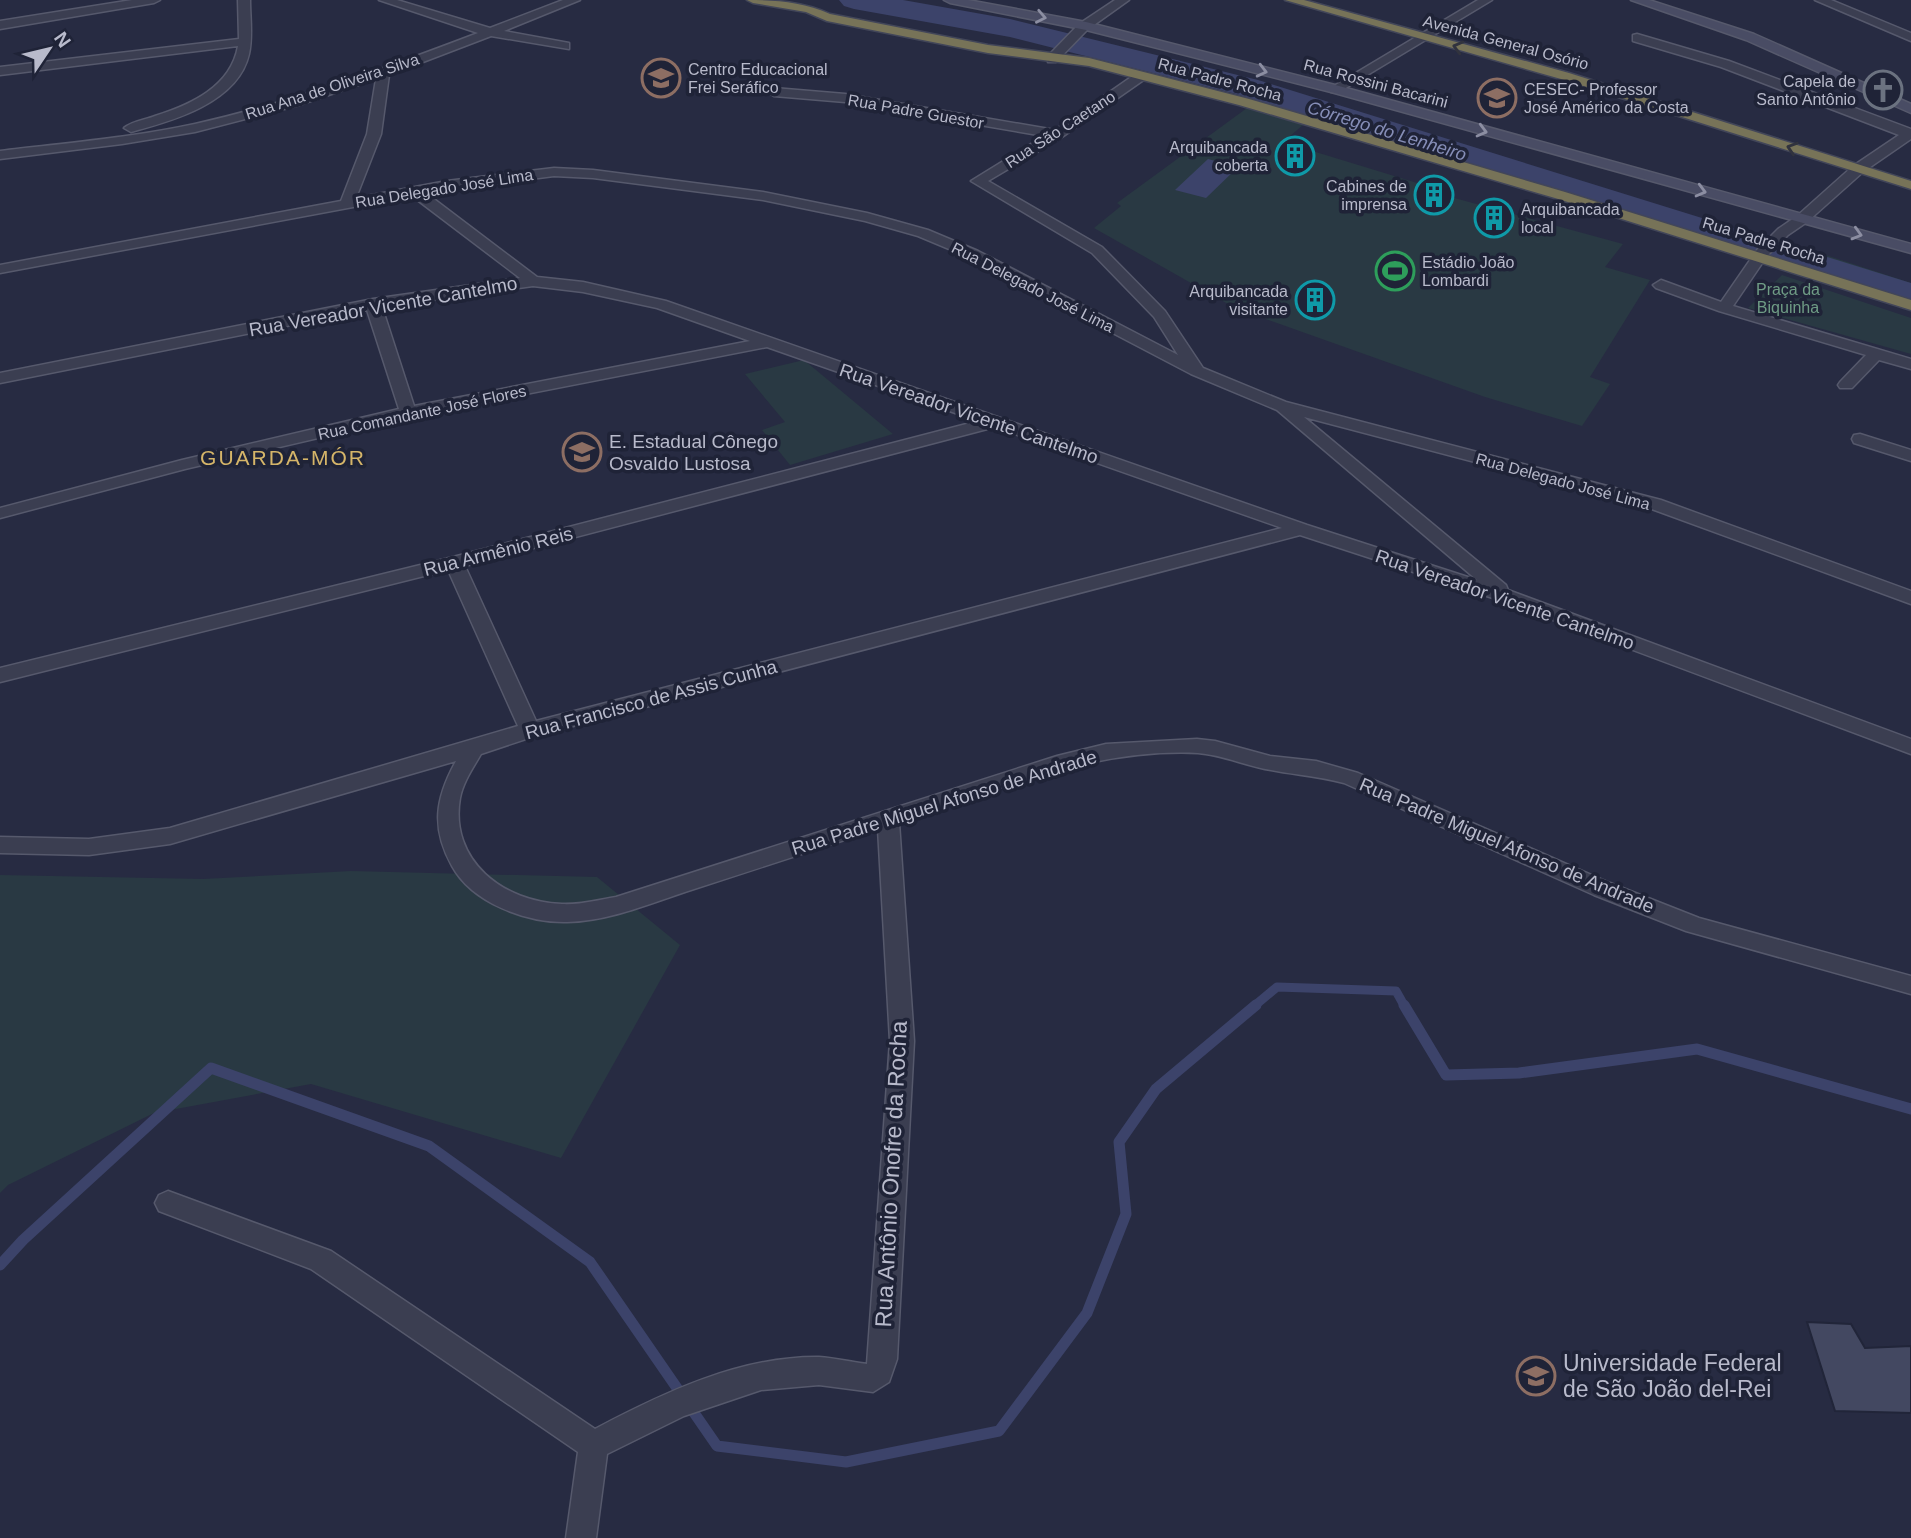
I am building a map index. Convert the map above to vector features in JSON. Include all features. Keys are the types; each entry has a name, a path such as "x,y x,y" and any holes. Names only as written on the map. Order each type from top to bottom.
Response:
{"highway":[{"name":"Rua Padre Rocha","path":"752,0 809,9 827,17 1057,54 1244,102 1760,255 1911,305"},
{"name":"Avenida General Osório","path":"1291,0 1565,75 1911,186"}],"main road":[{"name":"Rua Rossini Bacarini","path":"950,0 1085,27 1335,89 1911,249"},
{"path":"1637,0 1750,37 1911,109"}],"street":[{"path":"0,24 154,0"},
{"path":"51,148 144,124 196,104 221,87 240,61 245,41 244,0"},
{"path":"385,0 489,32 565,46"},
{"name":"Rua Ana de Oliveira Silva","path":"0,155 137,139 195,128 304,99 574,0"},
{"path":"1057,54 1085,27 1123,0"},
{"path":"1335,89 1486,0"},
{"path":"1821,0 1911,37"},
{"path":"1637,38 1725,64 1910,134"},
{"path":"0,71 245,41"},
{"path":"347,204 374,134 383,71"},
{"name":"Rua São Caetano","path":"1141,76 1057,134 978,181 1097,250 1160,314 1197,371"},
{"name":"Rua Padre Guestor","path":"775,92 845,98 1057,134"},
{"path":"1724,308 1760,255 1783,232 1802,219 1857,169 1910,134"},
{"name":"Rua Delegado José Lima","path":"0,269 414,191 516,175 554,172 593,174 762,195 867,217 923,233 974,254 1197,371 1280,406 1655,504 1911,598"},
{"path":"414,191 533,281"},
{"name":"Rua Vereador Vicente Cantelmo","path":"0,378 444,292 533,281 583,287 661,304 765,343 1301,529 1509,597 1911,747"},
{"path":"1661,285 1724,308 1911,364"},
{"path":"373,304 408,412"},
{"name":"Rua Comandante José Flores","path":"0,513 182,465 408,412 765,343"},
{"path":"1846,384 1875,355"},
{"path":"1280,406 1509,597"},
{"name":"Rua Armênio Reis","path":"0,676 454,563 994,422"},
{"path":"1860,439 1911,456"},
{"name":"Rua Francisco de Assis Cunha","path":"0,845 89,847 170,836 473,749 530,730 1301,529"},
{"path":"454,563 530,730"},
{"name":"Rua Padre Miguel Afonso de Andrade","path":"473,749 449,800 450,839 468,877 503,901 560,913 616,906 1057,763 1106,751 1197,746 1215,748 1270,763 1316,768 1351,778 1602,889 1694,925 1911,985"},
{"name":"Rua Antônio Onofre da Rocha","path":"594,1445 665,1408 766,1376 820,1371 873,1378 879,1372 883,1360 901,1041 888,817"},
{"path":"168,1203 321,1260 594,1445 581,1538"}],"green space":[{"name":"Estádio João Lombardi","path":"1247,108 1303,125 1283,142 1427,186 1425,190 1623,244 1605,267 1650,280 1590,377 1610,384 1582,426 1485,397 1235,308 1094,228 1121,206 1117,203"},
{"path":"1789,243 1911,283 1911,304 1774,259"},
{"name":"Praça da Biquinha","path":"1782,275 1911,318 1911,354 1748,308"},
{"path":"804,360 893,434 790,465 762,430 785,422 745,374"},
{"path":"351,871 597,877 680,945 561,1158 311,1084 154,1113 8,1185 0,1193 0,875 203,879"}],"water":[{"path":"1208,159 1238,167 1206,198 1175,190"}],"building":[{"path":"1807,1322 1851,1324 1865,1348 1911,1346 1911,1413 1835,1411"}],"waterway":[{"name":"Córrego do Lenheiro","path":"854,0 1010,28 1247,87 1911,295"},
{"path":"1253,1007 1277,987 1396,991 1405,1007"},
{"path":"0,1265 23,1240 211,1068 429,1146 590,1262 717,1446 846,1462 999,1431 1087,1313 1126,1214 1119,1142 1156,1089 1256,1005"},
{"path":"1404,1005 1446,1075 1519,1073 1697,1049 1911,1109"}],"place":[{"name":"Centro Educacional Frei Seráfico","path":"661,78"},
{"name":"Capela de Santo Antônio","path":"1883,90"},
{"name":"CESEC- Professor José Américo da Costa","path":"1497,98"},
{"name":"Arquibancada coberta","path":"1295,156"},
{"name":"Cabines de imprensa","path":"1434,195"},
{"name":"Arquibancada local","path":"1494,218"},
{"name":"Estádio João Lombardi","path":"1395,271"},
{"name":"Arquibancada visitante","path":"1315,300"},
{"name":"E. Estadual Cônego Osvaldo Lustosa","path":"582,452"},
{"name":"Universidade Federal de São João del-Rei","path":"1536,1376"}],"district":[{"name":"GUARDA-MÓR","path":"283,458"}]}
